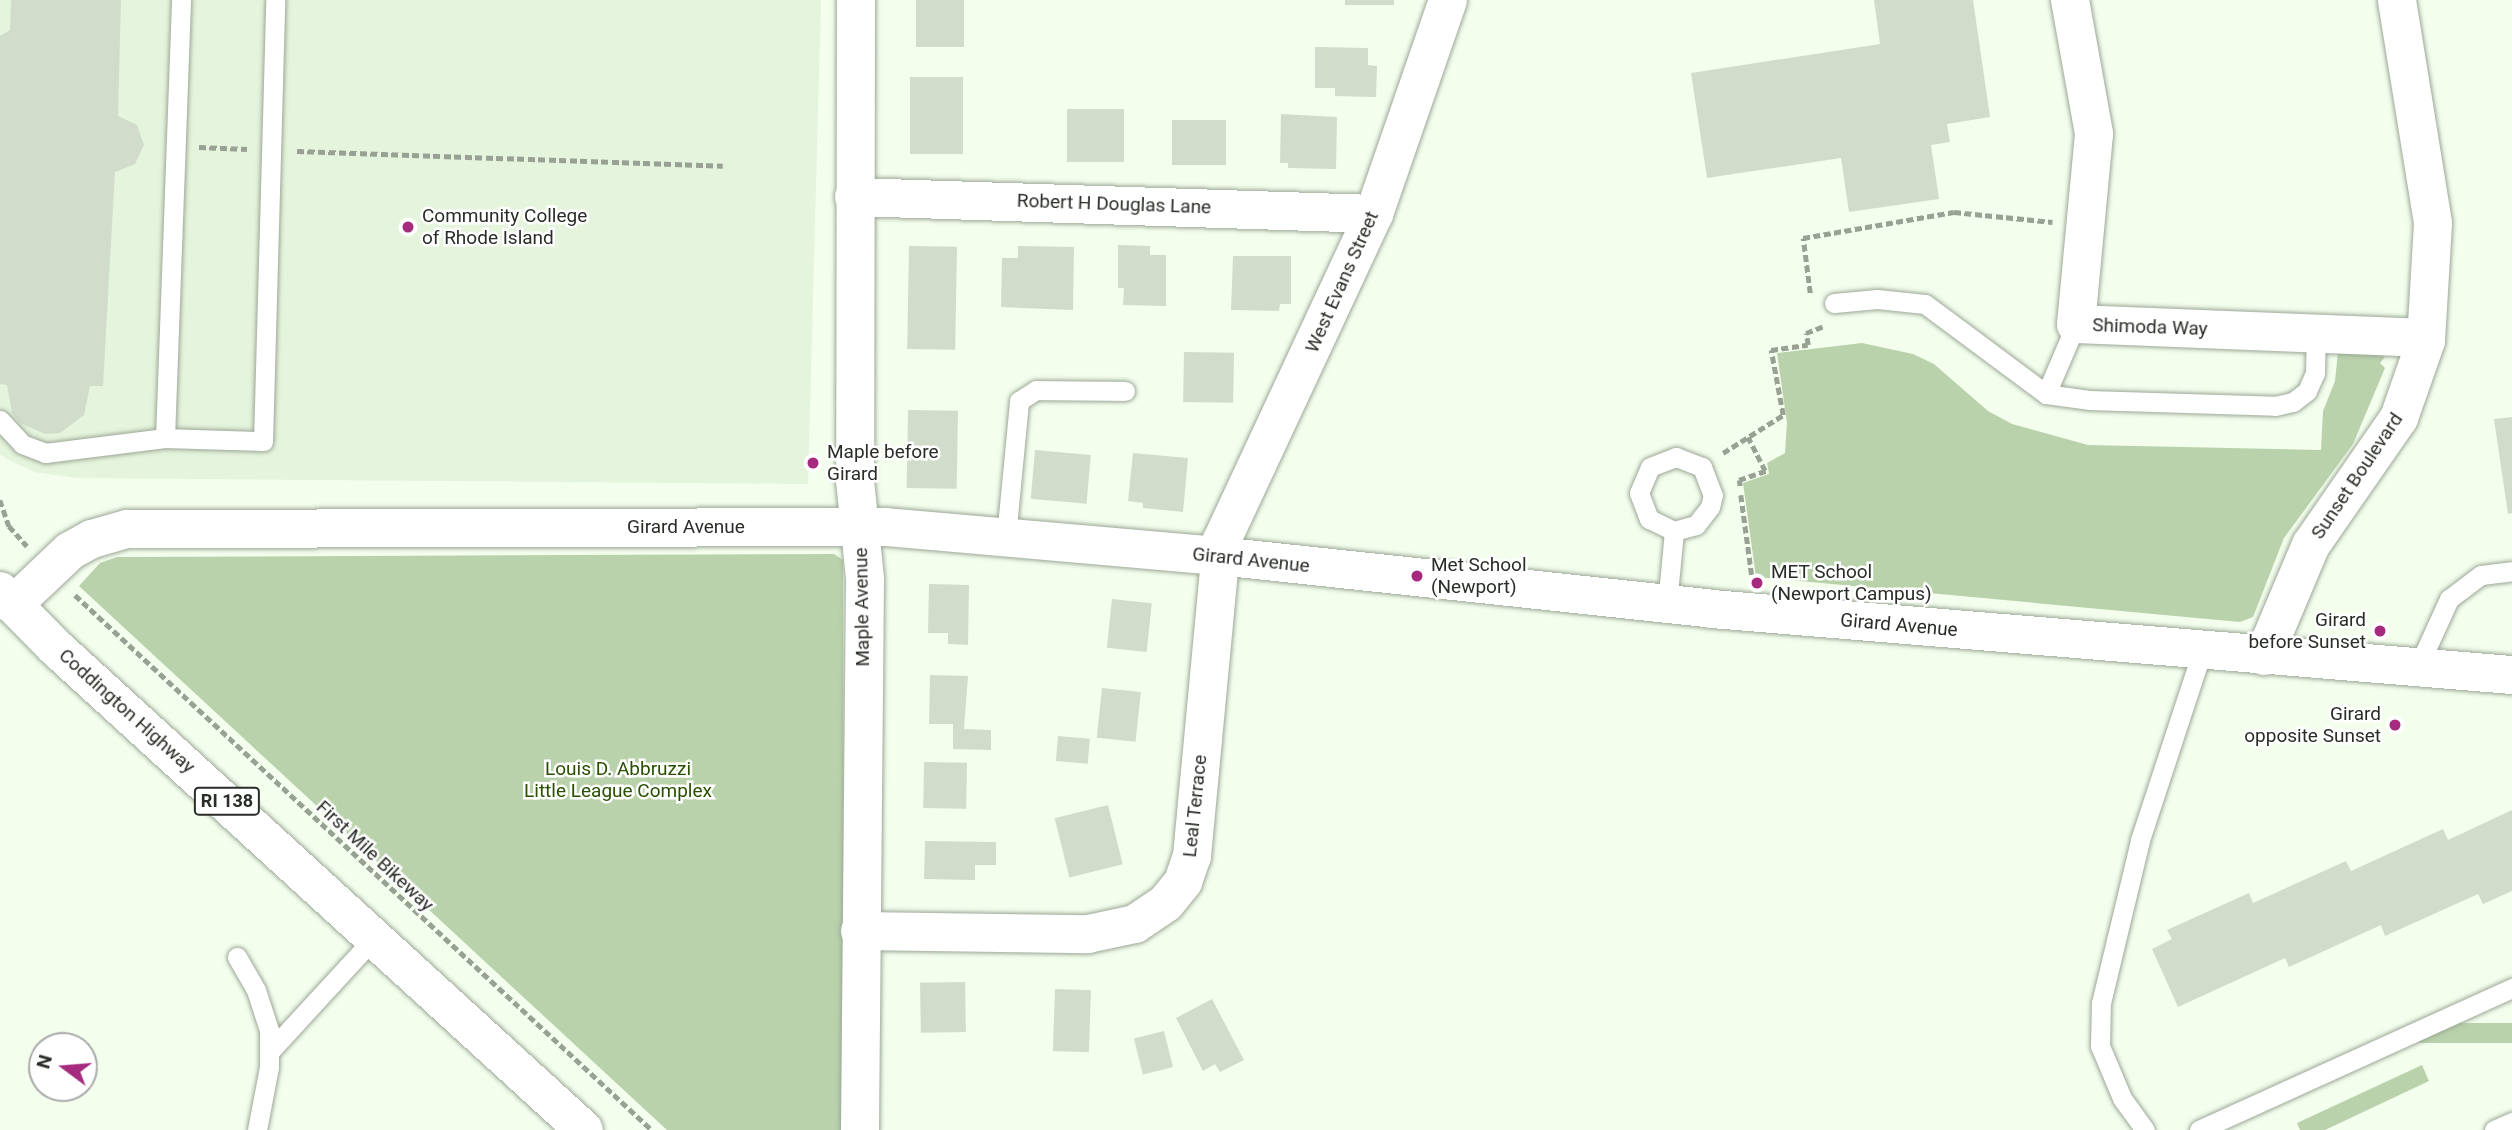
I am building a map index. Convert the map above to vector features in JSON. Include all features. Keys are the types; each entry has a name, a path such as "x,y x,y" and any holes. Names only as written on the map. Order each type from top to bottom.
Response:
{"main road":[{"name":"Maple Avenue","path":"856,0 855,480 865,579 860,1130"},
{"name":"West Evans Street","path":"1219,556 1227,527 1374,214 1448,0"},
{"name":"Shimoda Way","path":"2070,0 2094,134 2076,324 2426,338"},
{"name":"Sunset Boulevard","path":"2264,656 2311,545 2399,418 2426,338 2433,223 2397,0"},
{"name":"Robert H Douglas Lane","path":"854,197 1374,214"},
{"name":"Girard Avenue","path":"6,598 81,544 128,529 860,527 1219,556 1747,612 2512,675"},
{"name":"Leal Terrace","path":"860,932 1088,934 1135,924 1166,903 1183,882 1192,856 1219,556"},
{"name":"Coddington Highway","path":"6,598 584,1130"}],"lane":[{"path":"164,438 181,0"},
{"path":"0,420 22,444 45,453 164,438 263,441 275,0"},
{"path":"1828,304 1877,299 1925,304 2046,394 2089,400 2284,404 2307,391 2315,373 2316,334"},
{"path":"2046,394 2076,324"},
{"path":"1006,537 1018,401 1036,390 1125,391"},
{"path":"1676,457 1702,467 1712,485 1710,507 1696,525 1674,531 1660,527 1641,507 1642,479 1650,467 1676,457"},
{"path":"1667,604 1674,531"},
{"path":"2418,667 2449,599 2481,575 2512,571"},
{"path":"2145,1130 2122,1098 2100,1046 2101,1003 2140,840 2202,651"},
{"path":"271,1050 375,937"},
{"path":"237,957 256,990 271,1050 257,1130"},
{"path":"2199,1130 2512,988"},
{"path":"2494,1130 2512,1122"}],"path":[{"path":"175,146 723,166"},
{"path":"1702,467 1783,415 1771,350 1808,345 1806,333 1824,330 1828,304 1812,306 1804,238 1954,212 2087,226"},
{"path":"1747,612 1753,574 1739,480 1765,471 1748,437"},
{"path":"0,500 4,518 16,535"},
{"name":"First Mile Bikeway","path":"80,600 652,1130"}],"shaded area":[{"name":"Community College of Rhode Island","path":"0,0 821,0 808,484 78,478 34,472 7,459 0,454"}],"green space":[{"path":"1862,343 1913,354 1934,364 1988,411 2012,424 2088,445 2321,450 2323,411 2335,381 2338,352 2376,350 2385,357 2380,363 2385,368 2353,444 2284,538 2253,617 2240,622 1756,577 1743,483 1769,474 1767,463 1785,453 1787,423 1777,353"},
{"name":"Louis D. Abbruzzi Little League Complex","path":"834,554 843,560 844,1130 667,1130 79,586 100,563 117,557"},
{"path":"2419,1023 2512,1023 2512,1043 2419,1043"},
{"path":"2422,1065 2429,1081 2325,1130 2300,1130 2297,1123"}],"building":[{"path":"11,0 121,0 118,116 137,125 144,145 135,164 115,172 103,386 90,386 84,415 60,433 45,434 20,423 12,413 7,385 0,384 0,36 10,30"},
{"path":"916,0 964,0 964,47 916,47"},
{"path":"1345,0 1394,0 1394,5 1345,5"},
{"path":"1874,0 1973,0 1990,117 1947,124 1950,142 1931,145 1939,199 1849,212 1841,158 1707,178 1691,73 1880,44"},
{"path":"1315,47 1368,48 1368,65 1377,66 1376,97 1335,96 1335,88 1315,88"},
{"path":"910,77 963,77 963,154 910,154"},
{"path":"1067,109 1124,109 1124,162 1067,162"},
{"path":"1281,114 1337,117 1336,169 1288,168 1288,163 1280,163"},
{"path":"1172,120 1226,120 1226,165 1172,165"},
{"path":"1118,245 1150,246 1150,255 1166,255 1166,306 1123,305 1124,288 1118,288"},
{"path":"909,246 957,247 955,350 907,349"},
{"path":"1018,246 1074,247 1073,310 1001,307 1002,258 1018,258"},
{"path":"1233,256 1291,256 1291,304 1280,304 1279,311 1231,310"},
{"path":"1184,352 1234,353 1233,403 1183,402"},
{"path":"908,410 958,411 957,489 907,488"},
{"path":"2512,417 2512,513 2508,514 2494,419"},
{"path":"1035,450 1091,455 1087,504 1031,499"},
{"path":"1133,453 1188,458 1183,512 1143,508 1143,503 1128,501"},
{"path":"929,584 969,585 968,645 948,644 948,633 928,633"},
{"path":"1112,599 1152,603 1147,652 1107,648"},
{"path":"930,675 968,676 964,729 991,730 991,750 953,749 953,724 929,724"},
{"path":"1102,688 1141,692 1136,742 1097,738"},
{"path":"1058,736 1090,739 1088,764 1056,761"},
{"path":"924,762 967,763 966,809 923,808"},
{"path":"1108,805 1123,864 1069,877 1055,818"},
{"path":"2512,810 2512,891 2483,904 2478,894 2385,936 2381,925 2289,967 2285,958 2178,1007 2152,949 2172,939 2167,930 2249,893 2253,903 2346,861 2351,871 2443,829 2448,840"},
{"path":"925,841 996,842 996,865 975,865 975,880 924,879"},
{"path":"965,982 966,1032 921,1033 920,983"},
{"path":"1055,989 1091,990 1089,1052 1053,1051"},
{"path":"1212,999 1244,1060 1220,1072 1215,1064 1203,1071 1176,1018"},
{"path":"1164,1031 1173,1067 1143,1074 1134,1038"}],"place":[{"name":"Community College of Rhode Island","path":"408,227"},
{"name":"Maple before Girard","path":"813,463"},
{"name":"Met School (Newport)","path":"1417,576"},
{"name":"MET School (Newport Campus)","path":"1757,583"},
{"name":"Girard before Sunset","path":"2380,631"},
{"name":"Girard opposite Sunset","path":"2395,725"}]}
